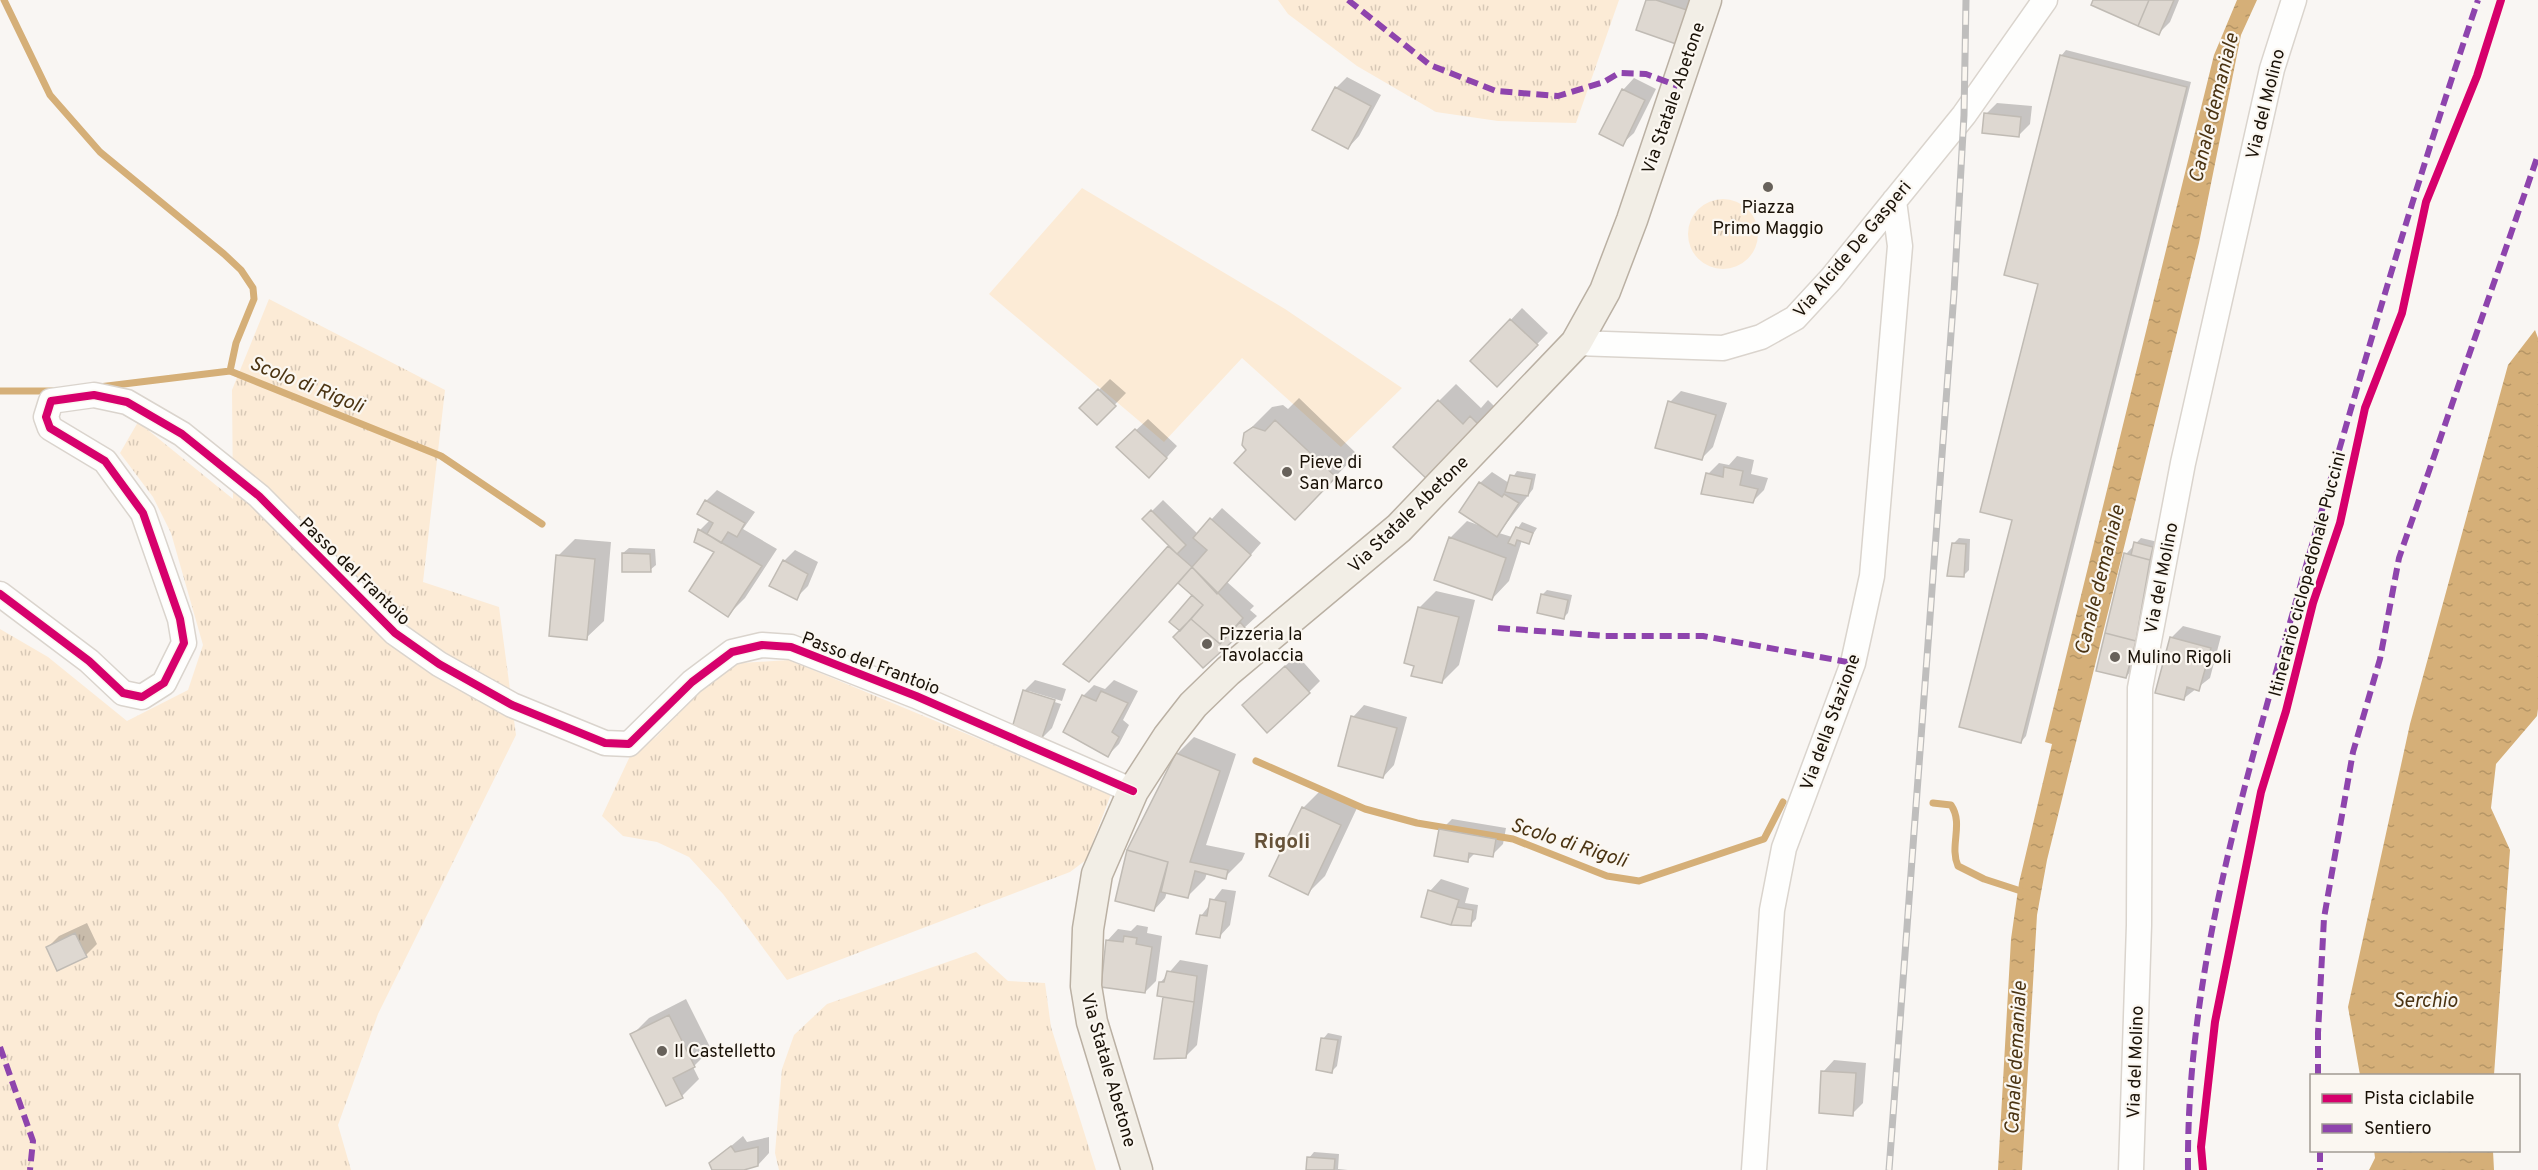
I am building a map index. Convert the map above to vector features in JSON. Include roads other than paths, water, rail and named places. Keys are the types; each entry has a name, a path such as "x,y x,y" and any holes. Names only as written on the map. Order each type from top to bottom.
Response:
{"main road":[{"name":"Via Statale Abetone","path":"1137,1170 1092,1022 1086,986 1088,929 1098,874 1133,791 1168,737 1193,705 1228,671 1399,528 1576,344 1605,291 1632,220 1706,0"}],"street":[{"name":"Via Alcide De Gasperi","path":"1576,344 1702,349 1744,344 1795,318 1964,115 2045,0"},
{"name":"Via del Molino","path":"2131,1170 2139,925 2140,688 2183,463 2272,69 2294,0"},
{"name":"Via della Stazione","path":"1754,1170 1772,910 1784,848 1853,663 1872,576 1900,246 1894,201"},
{"name":"Passo del Frantoio","path":"0,594 89,661 123,693 142,697 164,683 184,643 180,619 143,513 105,461 50,428 48,423 47,407 51,401 94,395 127,402 182,434 259,496 395,633 439,664 512,705 605,743 629,744 692,682 732,652 762,645 791,647 916,696 1133,791"}],"water":[{"name":"Canale demaniale","path":"2237,0 2257,0 2241,35 2199,243 2047,860 2037,915 2022,1170 1998,1170 2011,939 2019,883 2052,744 2045,742 2214,55"},
{"name":"Serchio","path":"2535,330 2538,338 2538,709 2537,716 2496,764 2491,808 2510,850 2494,1074 2360,1074 2348,1007 2410,724 2508,365"},
{"path":"2374,1152 2493,1152 2494,1170 2369,1170 2375,1158"}],"waterway":[{"path":"4,0 50,95 100,152 224,254 241,270 253,288 254,299 236,343 230,371"},
{"name":"Scolo di Rigoli","path":"99,387 230,371 441,456 542,524"},
{"name":"Scolo di Rigoli","path":"0,391 52,391"},
{"name":"Scolo di Rigoli","path":"1256,761 1365,809 1417,823 1513,839 1607,876 1639,881 1764,839 1783,802"},
{"name":"Scolo di Rigoli","path":"1933,803 1951,805 1955,812 1957,827 1955,851 1958,866 1984,879 2027,893"}],"railway":[{"path":"1889,1170 1954,293 1964,115 1966,0"}],"place":[{"name":"Piazza Primo Maggio","path":"1768,187"},
{"name":"Pieve di San Marco","path":"1287,472"},
{"name":"Pizzeria la Tavolaccia","path":"1207,644"},
{"name":"Mulino Rigoli","path":"2115,657"},
{"name":"Il Castelletto","path":"662,1051"}],"district":[{"name":"Rigoli","path":"1282,841"}]}
